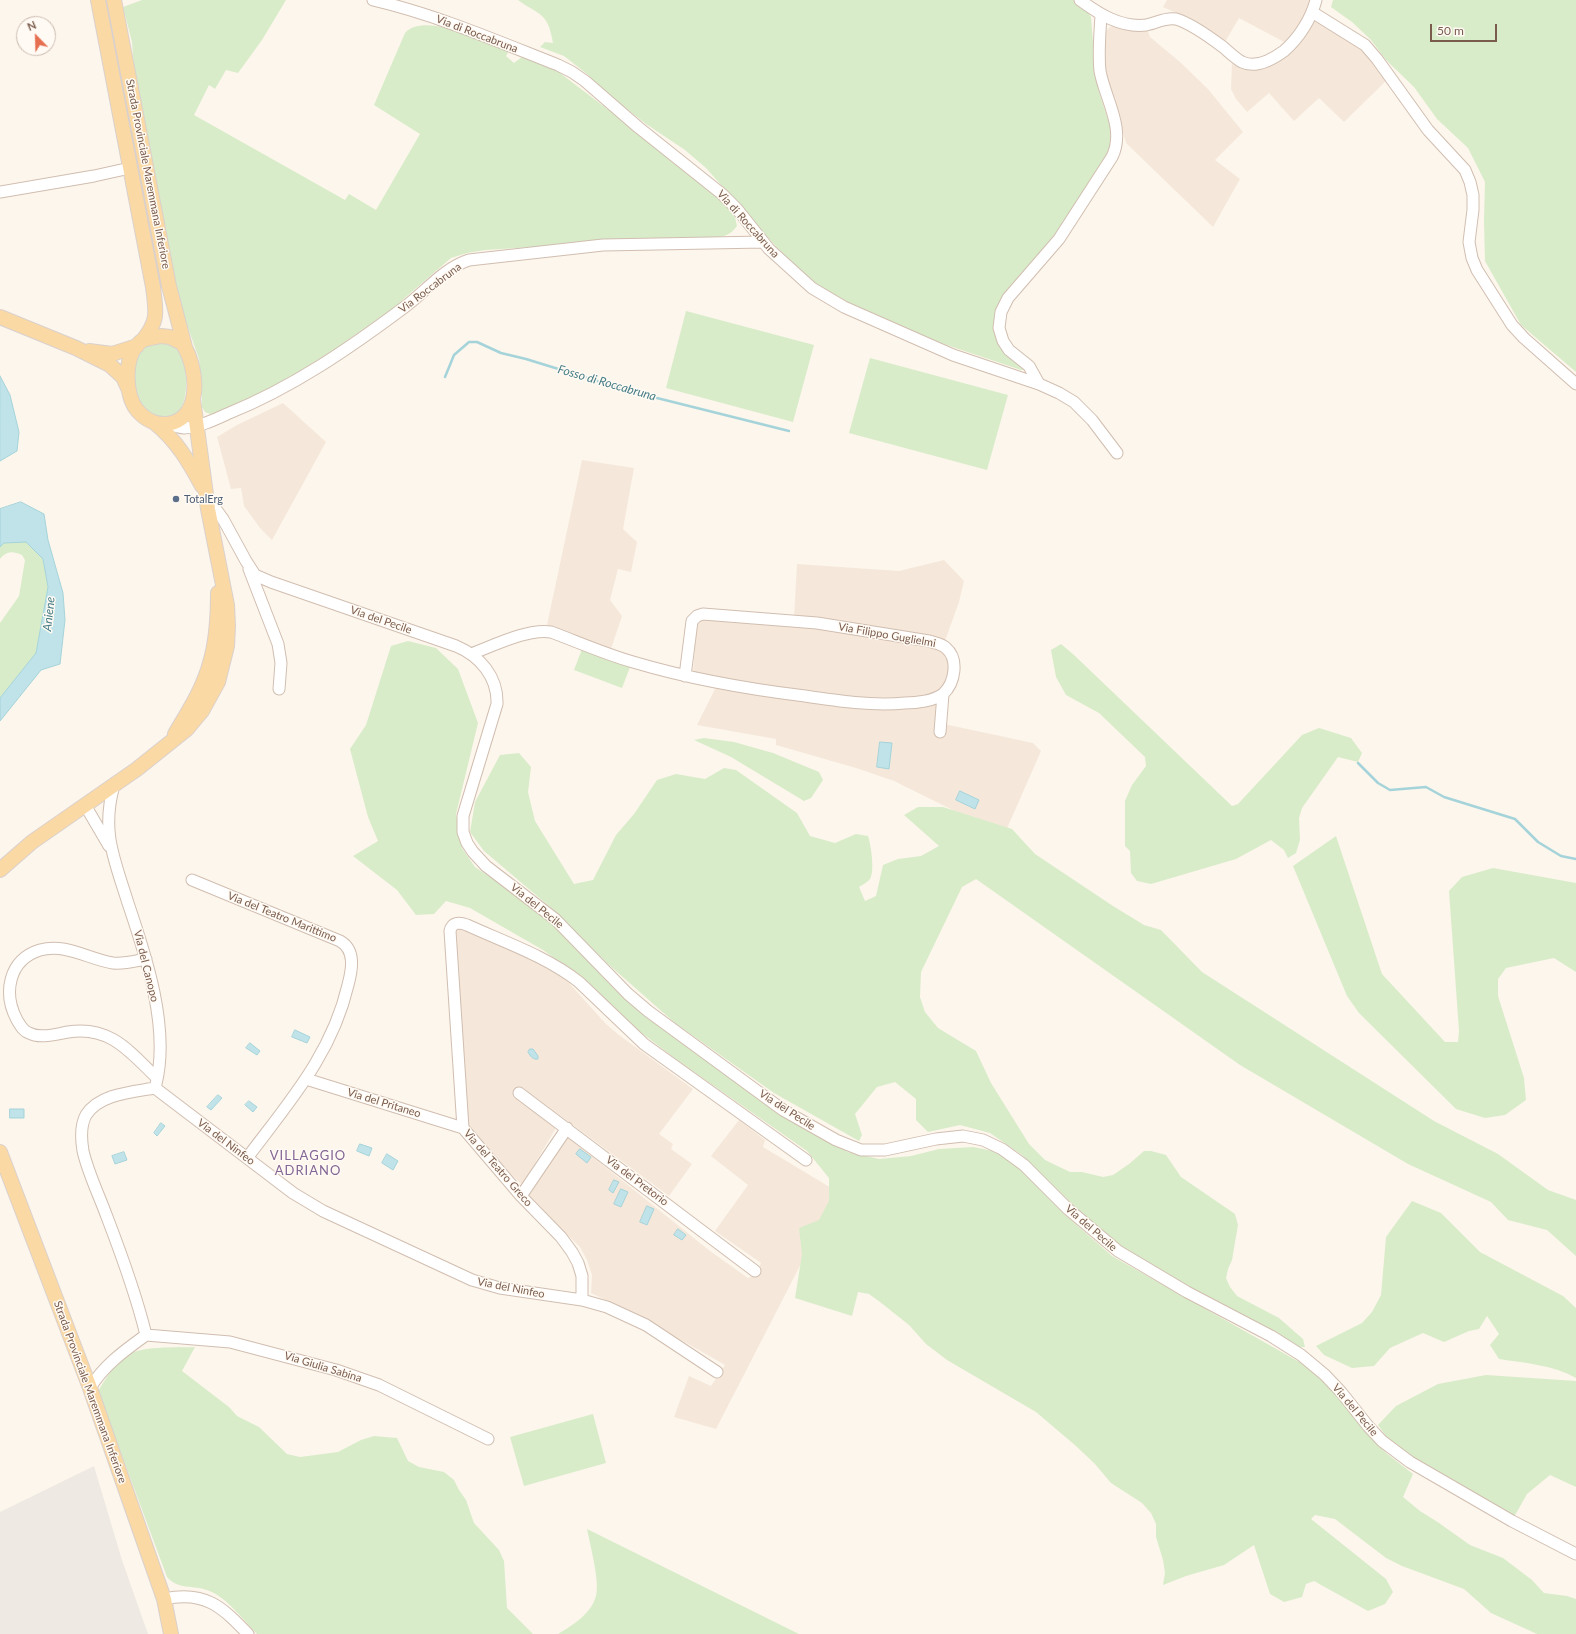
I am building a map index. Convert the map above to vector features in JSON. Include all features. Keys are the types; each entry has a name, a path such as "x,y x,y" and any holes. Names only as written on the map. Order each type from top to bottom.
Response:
{"main road":[{"name":"Strada Provinciale Maremmana Inferiore","path":"98,0 156,306 156,316 153,327 140,343"},
{"name":"Strada Provinciale Maremmana Inferiore","path":"114,0 169,286 185,348"},
{"path":"0,317 76,348 114,368 123,377 132,403 138,411 155,423 174,441 188,460 206,494"},
{"path":"0,870 32,842 144,764 190,726 202,711 214,688 222,668 227,646 227,605 208,509 198,426 193,398 192,373 185,348 179,340 166,336 140,343 112,354 76,348"},
{"path":"129,392 129,361 140,343"},
{"path":"155,423 169,424 182,418 187,413 193,398"},
{"name":"Strada Provinciale Maremmana Inferiore","path":"0,1152 90,1388 164,1599 171,1634"}],"street":[{"name":"Via di Roccabruna","path":"373,0 436,18 558,65 572,72 585,81 638,127 722,194 737,209 763,242 807,284 823,296 844,307 953,355 1039,384 1065,397 1082,409 1100,429 1117,453"},
{"path":"1080,0 1101,15 1124,23 1140,25 1152,24 1164,19 1176,19 1216,42 1241,61 1253,64 1269,60 1286,49 1295,39 1312,12 1316,0"},
{"path":"1312,12 1366,45 1428,130 1465,170 1473,195 1473,210 1469,242 1471,254 1477,270 1512,325 1528,342 1576,384"},
{"path":"1039,384 1029,366 1006,346 1000,333 999,316 1006,300 1059,239 1112,157 1116,148 1116,126 1100,66 1101,15"},
{"path":"0,192 94,176 130,168"},
{"name":"Via Roccabruna","path":"198,426 250,405 302,377 395,315 455,266 469,260 603,245 763,242"},
{"path":"169,424 184,428 198,426"},
{"name":"Via del Pecile","path":"208,509 214,508 223,519 255,575 271,582 456,646 471,654 484,665 489,672 495,687 497,698 495,713 463,816 463,832 467,843 486,866 561,924 628,994 648,1011 783,1110 829,1137 852,1148 866,1151 879,1151 936,1139 962,1136 983,1140 1007,1151 1024,1165 1072,1212 1118,1251 1187,1292 1271,1336 1301,1355 1332,1382 1377,1436 1410,1462 1512,1521 1576,1554"},
{"path":"246,561 278,644 281,663 279,689"},
{"name":"Via Filippo Guglielmi","path":"685,676 693,619 703,614 718,614 837,626 937,643 944,646 949,651 954,665 952,681 943,694"},
{"path":"471,654 531,632 544,631 551,632 629,661 685,676 775,692 868,703 912,703 943,694 940,732"},
{"path":"110,847 108,813 114,785"},
{"path":"86,805 98,829 110,847"},
{"name":"Via del Canopo","path":"110,847 146,959 155,1000 160,1048 160,1062 156,1083"},
{"name":"Via del Teatro Marittimo","path":"192,880 340,941 349,949 352,960 351,973 344,1004 328,1042 306,1079 247,1158"},
{"name":"Via del Teatro Greco","path":"582,1300 582,1276 574,1255 561,1237 522,1196 462,1128 450,934 451,927 454,924 467,924 541,959 568,974 579,982 641,1041 806,1160"},
{"name":"Via del Ninfeo","path":"146,959 119,963 66,949 55,948 39,950 28,955 19,964 11,978 9,998 13,1011 21,1026 29,1034 46,1035 86,1030 102,1034 123,1046 156,1083 247,1158 293,1193 316,1208 455,1274 472,1280 500,1288 582,1300 608,1307 637,1320 717,1372"},
{"name":"Via del Pritaneo","path":"306,1079 462,1128"},
{"path":"90,1388 100,1373 110,1362 146,1335 130,1279 87,1164 82,1126 85,1117 98,1103 156,1083"},
{"name":"Via del Pretorio","path":"519,1093 755,1271"},
{"path":"522,1196 567,1128"},
{"name":"Via Giulia Sabina","path":"146,1335 230,1342 336,1370 379,1385 488,1440"},
{"path":"164,1599 184,1596 206,1600 220,1607 248,1634"}],"shaded area":[{"path":"1167,0 1313,0 1307,18 1286,43 1239,18 1225,42 1181,15 1163,7"},
{"path":"1319,19 1361,47 1387,80 1344,122 1319,98 1294,121 1269,93 1247,112 1236,99 1231,89 1232,63 1255,67 1262,65 1313,20"},
{"path":"1117,24 1147,29 1150,37 1180,62 1208,89 1243,132 1215,160 1240,179 1213,227 1126,143 1106,75 1104,33 1110,27"},
{"path":"283,403 326,442 272,540 260,528 244,506 241,488 231,489 217,437 237,425"},
{"path":"582,460 634,468 623,529 637,542 631,572 618,569 610,600 622,616 611,649 547,625"},
{"path":"944,560 964,581 959,602 945,641 901,630 794,617 797,564 899,571"},
{"path":"707,616 854,633 940,647 949,657 950,668 943,687 936,692 910,698 848,697 792,692 693,672 697,620"},
{"path":"716,687 936,704 934,734 943,735 944,724 1033,743 1041,751 1005,833 981,824 894,781 856,768 776,745 776,739 697,725"},
{"path":"464,926 554,972 569,983 606,1024 619,1035 693,1089 659,1134 673,1144 671,1149 692,1164 669,1196 523,1088 515,1097 556,1128 522,1185 469,1131 467,1123 456,931 458,928"},
{"path":"739,1120 765,1140 763,1147 838,1192 716,1429 674,1417 689,1376 711,1386 725,1365 637,1315 591,1293 592,1275 587,1260 580,1247 528,1197 568,1137 710,1251 748,1278 756,1274 761,1263 715,1231 748,1185 711,1156"},
{"path":"94,1466 122,1560 148,1634 0,1634 0,1512"}],"green space":[{"path":"142,0 286,0 262,40 238,73 226,70 215,89 209,85 194,115 345,200 349,194 376,210 420,134 374,105 405,33 414,27 426,25 456,30 509,51 506,56 514,63 523,56 556,70 694,175 730,209 735,217 737,226 729,234 715,238 614,239 587,241 533,247 485,250 467,253 451,258 392,309 308,368 279,386 216,413 210,414 205,412 202,407 202,386 199,359 178,299 134,68 132,42 123,7"},
{"path":"518,0 1073,0 1087,11 1091,17 1095,68 1099,92 1113,135 1110,149 1095,176 1055,235 1003,298 995,314 995,332 1025,370 1021,370 926,338 831,294 812,282 770,240 706,168 685,150 646,124 564,56 540,47 545,42 553,43 549,25 542,16"},
{"path":"1333,0 1576,0 1576,372 1521,325 1485,261 1485,182 1468,148 1437,119 1414,87 1386,60 1371,40 1352,22 1331,7"},
{"path":"686,311 814,345 793,422 666,388"},
{"path":"160,343 175,347 179,353 185,370 186,390 181,407 175,415 156,418 145,409 139,399 135,384 135,375 137,358 140,352 147,346"},
{"path":"870,358 1008,395 987,470 849,433"},
{"path":"26,541 43,559 48,587 36,653 0,698 0,623 19,596 25,560 22,555 12,552 5,554 0,559 0,547 4,543"},
{"path":"408,641 436,648 458,669 478,723 456,814 462,848 475,867 499,883 559,930 600,968 628,1002 692,1050 804,1129 848,1152 879,1159 911,1156 939,1149 973,1147 993,1151 1008,1157 1064,1214 1112,1256 1317,1372 1344,1400 1366,1432 1386,1453 1413,1474 1403,1497 1420,1511 1470,1545 1503,1558 1532,1580 1544,1593 1567,1596 1576,1599 1576,1634 1537,1634 1491,1613 1464,1589 1402,1566 1386,1558 1335,1519 1315,1515 1311,1519 1386,1579 1393,1592 1385,1604 1368,1611 1314,1581 1306,1584 1302,1597 1284,1602 1270,1594 1254,1545 1224,1565 1186,1576 1163,1585 1165,1573 1163,1560 1156,1537 1156,1524 1151,1513 1142,1503 1111,1483 1095,1464 1076,1446 1036,1412 947,1360 926,1344 909,1325 869,1294 858,1292 852,1316 795,1298 802,1254 799,1228 819,1220 829,1201 829,1178 807,1151 677,1060 630,1024 589,983 543,950 470,908 446,901 434,914 416,915 397,890 353,856 378,841 368,817 350,749 366,725 391,646"},
{"path":"1061,644 1232,806 1238,804 1302,735 1319,728 1351,738 1362,753 1358,762 1338,757 1302,808 1299,818 1300,840 1296,853 1288,858 1284,850 1271,840 1236,859 1151,884 1137,881 1131,873 1130,851 1125,846 1125,801 1132,785 1146,766 1145,757 1099,713 1066,695 1056,677 1051,650"},
{"path":"582,649 630,667 622,688 574,670"},
{"path":"704,738 734,742 773,753 819,772 823,780 811,798 804,801 731,757 694,740"},
{"path":"519,753 531,767 528,792 535,821 574,884 593,880 616,835 634,814 657,780 676,774 705,779 724,768 736,770 797,813 810,836 835,843 856,834 868,836 872,858 872,870 870,879 859,887 865,901 876,896 883,865 898,859 921,856 939,846 904,815 918,807 943,807 1012,829 1035,854 1144,925 1161,930 1202,972 1434,1121 1498,1154 1548,1190 1576,1200 1576,1256 1547,1230 1508,1220 1491,1202 1408,1164 1240,1065 976,879 962,887 921,972 920,997 925,1012 938,1028 976,1051 991,1083 1029,1144 1045,1160 1070,1172 1082,1172 1103,1177 1113,1175 1144,1151 1151,1151 1166,1155 1181,1177 1235,1214 1238,1225 1232,1260 1226,1278 1230,1287 1237,1296 1279,1318 1303,1339 1305,1347 1300,1347 1219,1302 1166,1276 1107,1238 1022,1155 990,1133 960,1125 928,1132 916,1120 916,1099 895,1082 877,1087 855,1114 862,1135 859,1141 774,1093 675,1023 608,964 556,912 484,851 470,832 475,802 500,755"},
{"path":"1336,836 1382,974 1445,1042 1458,1042 1459,1031 1449,891 1462,877 1493,868 1576,883 1576,972 1554,958 1506,968 1498,979 1498,996 1524,1078 1526,1100 1505,1115 1485,1118 1456,1109 1359,1013 1347,996 1293,866"},
{"path":"1412,1201 1441,1213 1480,1252 1563,1296 1576,1308 1576,1378 1548,1367 1499,1359 1490,1345 1499,1334 1487,1316 1479,1329 1469,1331 1444,1342 1423,1333 1390,1348 1374,1366 1352,1368 1324,1355 1316,1346 1362,1323 1372,1312 1381,1295 1386,1237"},
{"path":"195,1347 182,1371 229,1407 237,1416 259,1427 287,1454 300,1457 338,1452 361,1440 374,1436 397,1438 408,1461 419,1467 444,1472 454,1480 466,1500 474,1523 499,1550 504,1561 507,1608 533,1634 257,1634 228,1603 214,1593 207,1590 181,1586 171,1581 167,1577 98,1391 116,1364 131,1353 158,1348"},
{"path":"1486,1375 1576,1381 1576,1487 1550,1475 1527,1494 1514,1517 1400,1455 1378,1425 1396,1406 1438,1384"},
{"path":"593,1414 606,1463 524,1486 510,1437"},
{"path":"587,1529 799,1634 558,1634 586,1614 596,1596 596,1572"}],"water":[{"path":"0,376 10,395 19,432 17,451 0,461"},
{"name":"Aniene","path":"21,502 44,514 48,540 63,593 65,620 60,664 41,670 0,721 0,698 36,653 48,587 43,559 26,542 4,543 0,547 0,509"},
{"path":"880,742 892,743 889,769 877,767"},
{"path":"960,791 979,800 975,809 956,800"},
{"path":"295,1030 310,1037 307,1043 292,1037"},
{"path":"250,1043 260,1051 257,1055 246,1048"},
{"path":"530,1049 533,1049 538,1056 538,1059 531,1056 528,1052"},
{"path":"218,1095 222,1098 211,1110 207,1107"},
{"path":"249,1101 257,1107 253,1112 245,1105"},
{"path":"10,1109 24,1109 24,1118 10,1118"},
{"path":"161,1123 165,1126 157,1136 154,1133"},
{"path":"360,1144 372,1148 369,1156 357,1151"},
{"path":"580,1149 591,1157 587,1163 576,1154"},
{"path":"124,1152 127,1160 115,1164 112,1156"},
{"path":"387,1154 398,1161 393,1170 382,1163"},
{"path":"614,1180 619,1182 613,1193 609,1190"},
{"path":"621,1189 628,1192 621,1207 614,1204"},
{"path":"647,1206 654,1209 647,1225 640,1222"},
{"path":"678,1229 686,1235 682,1240 674,1235"}],"waterway":[{"name":"Fosso di Roccabruna","path":"445,377 454,355 469,342 477,342 501,353 526,359 633,392 789,431"},
{"name":"Fosso di Roccabruna","path":"1358,763 1378,783 1390,790 1426,787 1444,797 1515,819 1538,842 1561,856 1576,859"}],"place":[{"name":"TotalErg","path":"176,499"}],"district":[{"name":"VILLAGGIO ADRIANO","path":"308,1164"}]}
